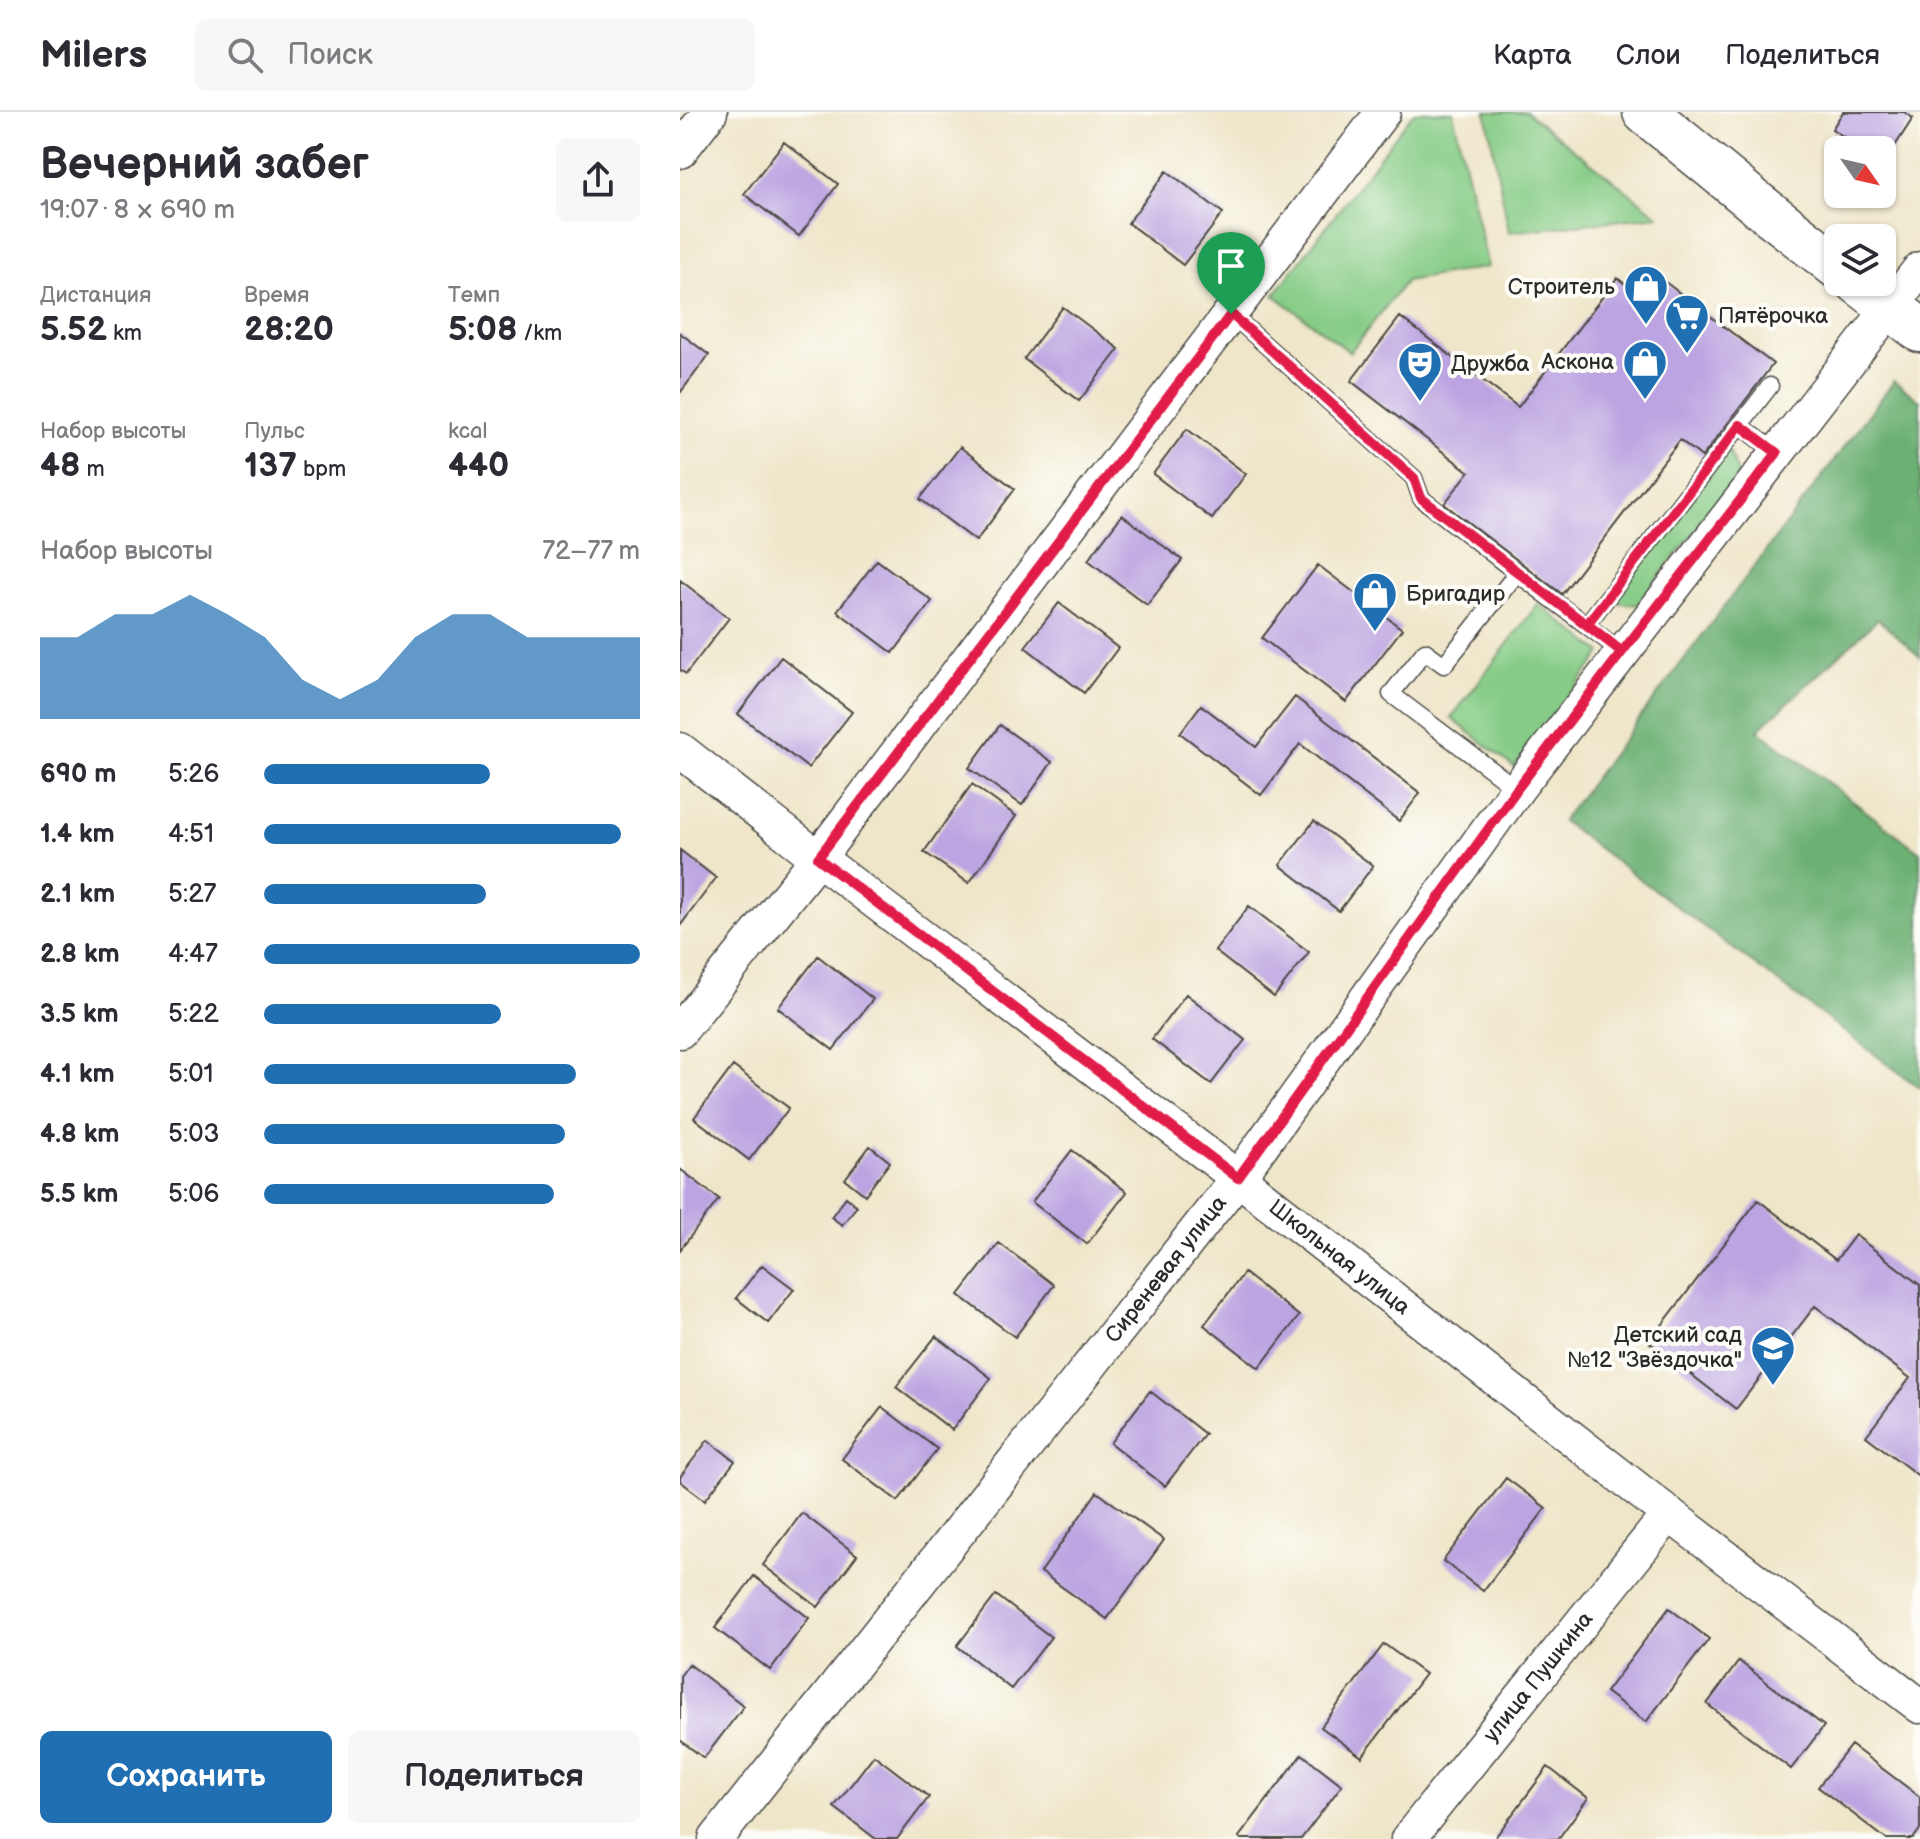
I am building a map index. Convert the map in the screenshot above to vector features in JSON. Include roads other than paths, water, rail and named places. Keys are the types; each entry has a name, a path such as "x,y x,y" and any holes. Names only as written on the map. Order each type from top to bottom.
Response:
{"street":[{"path":"680,151 710,112"},
{"path":"680,1031 818,858 1383,112"},
{"path":"1645,112 1824,256"},
{"name":"Сиреневая улица","path":"716,1839 1238,1178 1517,789 1920,269"},
{"name":"Школьная улица","path":"680,750 1920,1706"},
{"name":"улица Пушкина","path":"1408,1839 1669,1514"}],"lane":[{"path":"1231,314 1414,478 1421,498 1622,652"},
{"path":"1587,624 1770,386"},
{"path":"1740,425 1777,453"},
{"path":"1517,573 1444,665 1425,651 1391,694 1517,789"}],"place":[{"name":"Строитель","path":"1646,326"},
{"name":"Пятёрочка","path":"1687,355"},
{"name":"Аскона","path":"1645,401"},
{"name":"Дружба","path":"1420,403"},
{"name":"Бригадир","path":"1375,633"},
{"name":"Детский сад №12 \"Звёздочка\"","path":"1773,1387"}]}
